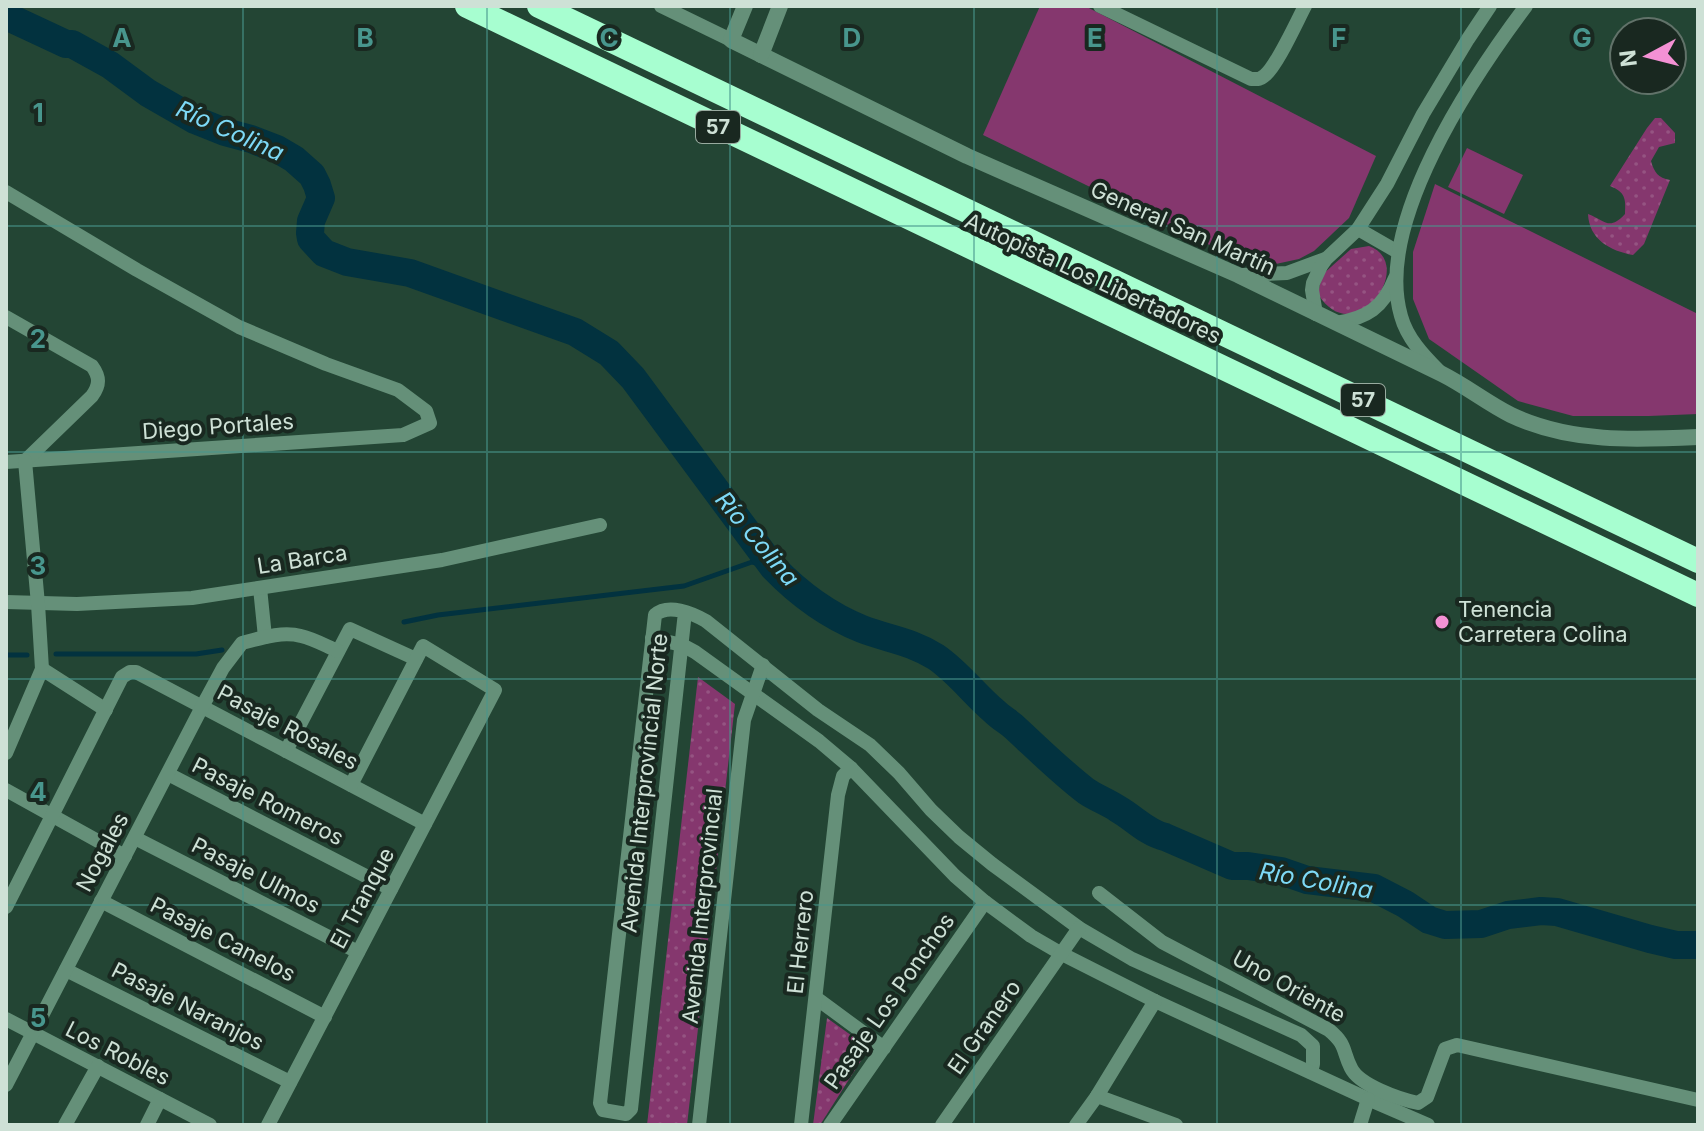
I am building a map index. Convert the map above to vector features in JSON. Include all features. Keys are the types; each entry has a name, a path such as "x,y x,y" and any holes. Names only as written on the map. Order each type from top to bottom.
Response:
{"highway":[{"name":"Autopista Los Libertadores","path":"467,6 1698,595"},
{"name":"Autopista Los Libertadores","path":"539,6 1698,561"}],"street":[{"name":"General San Martín","path":"661,6 967,156 1238,275 1442,374 1511,415 1558,431 1585,436 1624,440 1698,437"},
{"path":"731,40 745,6"},
{"path":"761,55 780,6"},
{"path":"1100,6 1251,79 1260,79 1270,70 1305,6"},
{"path":"1316,314 1313,283 1326,259 1358,229 1387,184 1423,114 1490,6"},
{"path":"1442,374 1413,342 1404,327 1396,277 1402,232 1413,197 1433,155 1469,91 1526,6"},
{"name":"Diego Portales","path":"6,192 239,327 398,390 426,411 430,423 403,435 6,462"},
{"path":"1358,229 1398,252"},
{"path":"1238,275 1287,273 1326,259"},
{"path":"1336,323 1356,319 1374,310 1391,289 1396,277"},
{"path":"6,317 92,366 98,373 97,390 25,461"},
{"path":"6,452 25,461"},
{"path":"6,753 42,669 25,461"},
{"name":"La Barca","path":"6,602 77,604 192,598 442,560 600,525"},
{"path":"260,588 265,637 301,636 338,651"},
{"name":"Avenida Interprovincial Norte","path":"659,611 685,612 631,1109 626,1114 603,1110 600,1103 652,638 655,615 659,611"},
{"path":"685,612 706,621 818,710 870,745 959,837 1079,928 1132,959 1301,1035 1313,1046 1311,1072"},
{"path":"286,751 350,629 419,652 351,785"},
{"name":"Nogales","path":"6,1085 223,668 242,643 265,637"},
{"path":"652,638 682,645 695,652 808,733 851,768 938,860 985,902 1031,936 1155,1001 1428,1125"},
{"name":"El Tranque","path":"268,1125 495,690 419,652"},
{"name":"Avenida Interprovincial","path":"699,1125 744,720 763,665"},
{"path":"6,907 106,710 42,669"},
{"name":"Pasaje Rosales","path":"106,710 122,677 136,672 425,824"},
{"name":"El Herrero","path":"801,1125 838,795 843,776 851,768"},
{"name":"Pasaje Romeros","path":"168,774 391,889"},
{"path":"6,790 125,856"},
{"name":"Pasaje Ulmos","path":"135,838 358,952"},
{"name":"Uno Oriente","path":"1099,893 1162,942 1329,1030 1341,1040 1351,1069 1360,1079 1402,1100 1418,1103 1427,1097 1445,1049 1457,1045 1698,1100"},
{"name":"Pasaje Canelos","path":"101,901 325,1017"},
{"name":"Pasaje Los Ponchos","path":"830,1125 985,902"},
{"name":"El Granero","path":"942,1125 1079,928"},
{"name":"Pasaje Naranjos","path":"66,970 290,1082"},
{"path":"816,998 884,1048"},
{"path":"1076,1125 1155,1001"},
{"name":"Los Robles","path":"6,1019 210,1125"},
{"path":"65,1125 98,1066"},
{"path":"1097,1096 1176,1125"},
{"path":"147,1125 160,1099"},
{"path":"1360,1125 1368,1099"}],"shaded area":[{"path":"1040,6 1085,6 1376,156 1349,218 1314,251 1299,259 1257,268 983,135"},
{"path":"1655,118 1661,118 1675,133 1675,143 1659,147 1651,161 1657,174 1670,180 1644,244 1633,255 1602,242 1592,230 1588,214 1611,223 1625,214 1624,196 1610,186"},
{"path":"1467,148 1523,175 1504,214 1448,187"},
{"path":"1435,184 1698,314 1698,414 1573,416 1518,401 1429,339 1413,299 1413,252"},
{"path":"1369,246 1382,256 1387,269 1384,285 1375,299 1363,309 1348,314 1333,310 1318,294 1322,275 1351,249"},
{"path":"698,677 735,704 687,1125 647,1125"},
{"path":"827,1018 869,1048 820,1125 813,1125"}],"waterway":[{"name":"Río Colina","path":"6,16 72,44 195,120 277,149 294,159 312,175 317,185 321,198 311,221 310,233 311,239 324,253 347,262 410,273 575,332 609,353 633,378 773,567 793,586 814,603 849,623 936,657 1076,783 1152,832 1232,866 1281,871 1307,880 1374,888 1429,920 1445,925 1481,924 1508,915 1557,912 1650,939 1676,945 1698,945"},
{"path":"404,622 438,615 684,586 752,562 773,567"},
{"path":"56,654 196,654 222,650"},
{"path":"6,655 27,655"}],"place":[{"name":"Tenencia Carretera Colina","path":"1442,622"}]}
